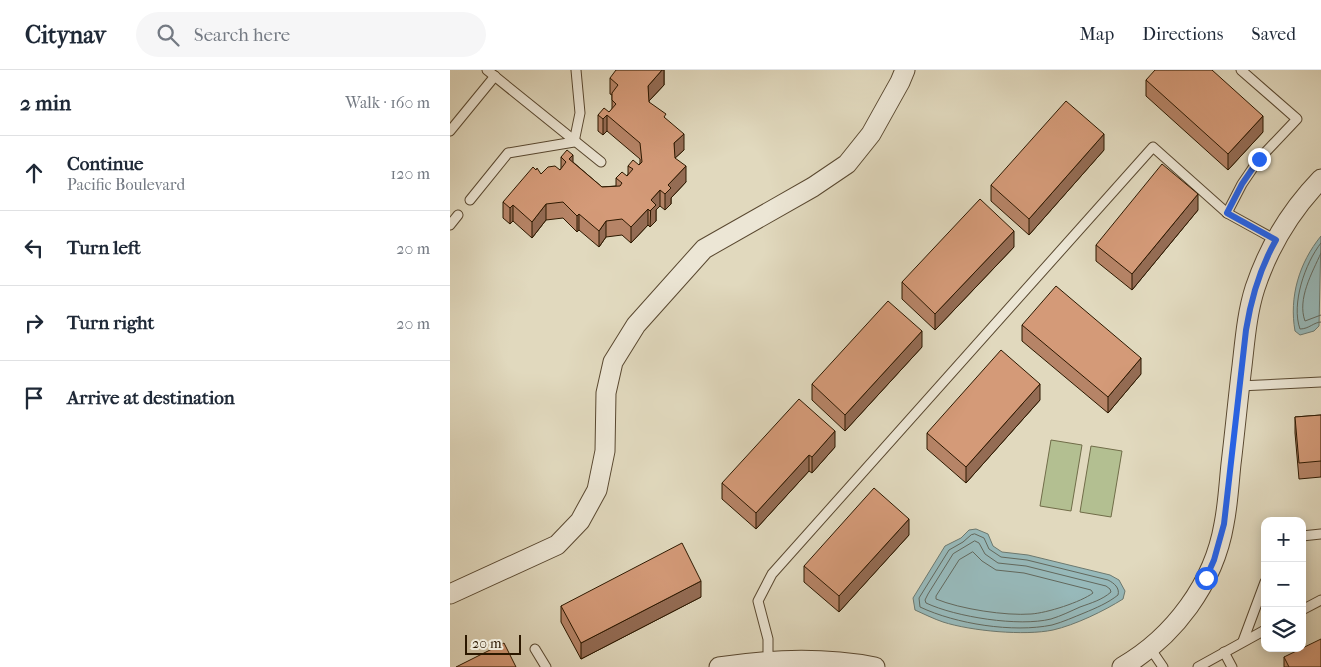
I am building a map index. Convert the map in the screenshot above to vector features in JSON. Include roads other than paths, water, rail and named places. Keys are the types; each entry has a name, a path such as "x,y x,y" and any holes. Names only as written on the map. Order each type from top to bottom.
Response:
{"street":[{"path":"450,594 557,545 580,521 597,490 605,451 606,393 613,362 636,325 704,248 814,187 847,164 871,134 905,70"},
{"path":"1122,667 1150,648 1186,611 1206,578 1214,560 1224,524 1250,309 1262,269 1276,240 1293,212 1321,179"},
{"path":"719,667 809,660 875,667"}],"lane":[{"path":"487,70 601,162"},
{"path":"574,142 580,113 576,70"},
{"path":"1227,213 1242,184 1259,159 1297,119 1242,70"},
{"path":"450,131 495,76"},
{"path":"470,200 508,153 574,142"},
{"path":"768,664 768,640 758,601 772,574 1153,146 1227,213 1276,240"},
{"path":"450,226 458,215"},
{"path":"1240,386 1321,382"},
{"path":"1306,536 1321,534"},
{"path":"1243,641 1261,593"},
{"path":"1306,608 1321,600"},
{"path":"1198,667 1261,632"},
{"path":"1150,648 1163,667"},
{"path":"534,649 546,667"},
{"path":"1224,652 1232,667"}],"water":[{"path":"1321,236 1319,326 1314,331 1300,335 1295,331 1293,318 1295,293 1307,257"},
{"path":"976,529 988,534 993,546 1002,552 1028,555 1110,575 1119,580 1125,591 1123,599 1071,625 1053,630 1028,633 968,628 943,622 915,610 913,598 945,546 961,538 969,530"}]}
